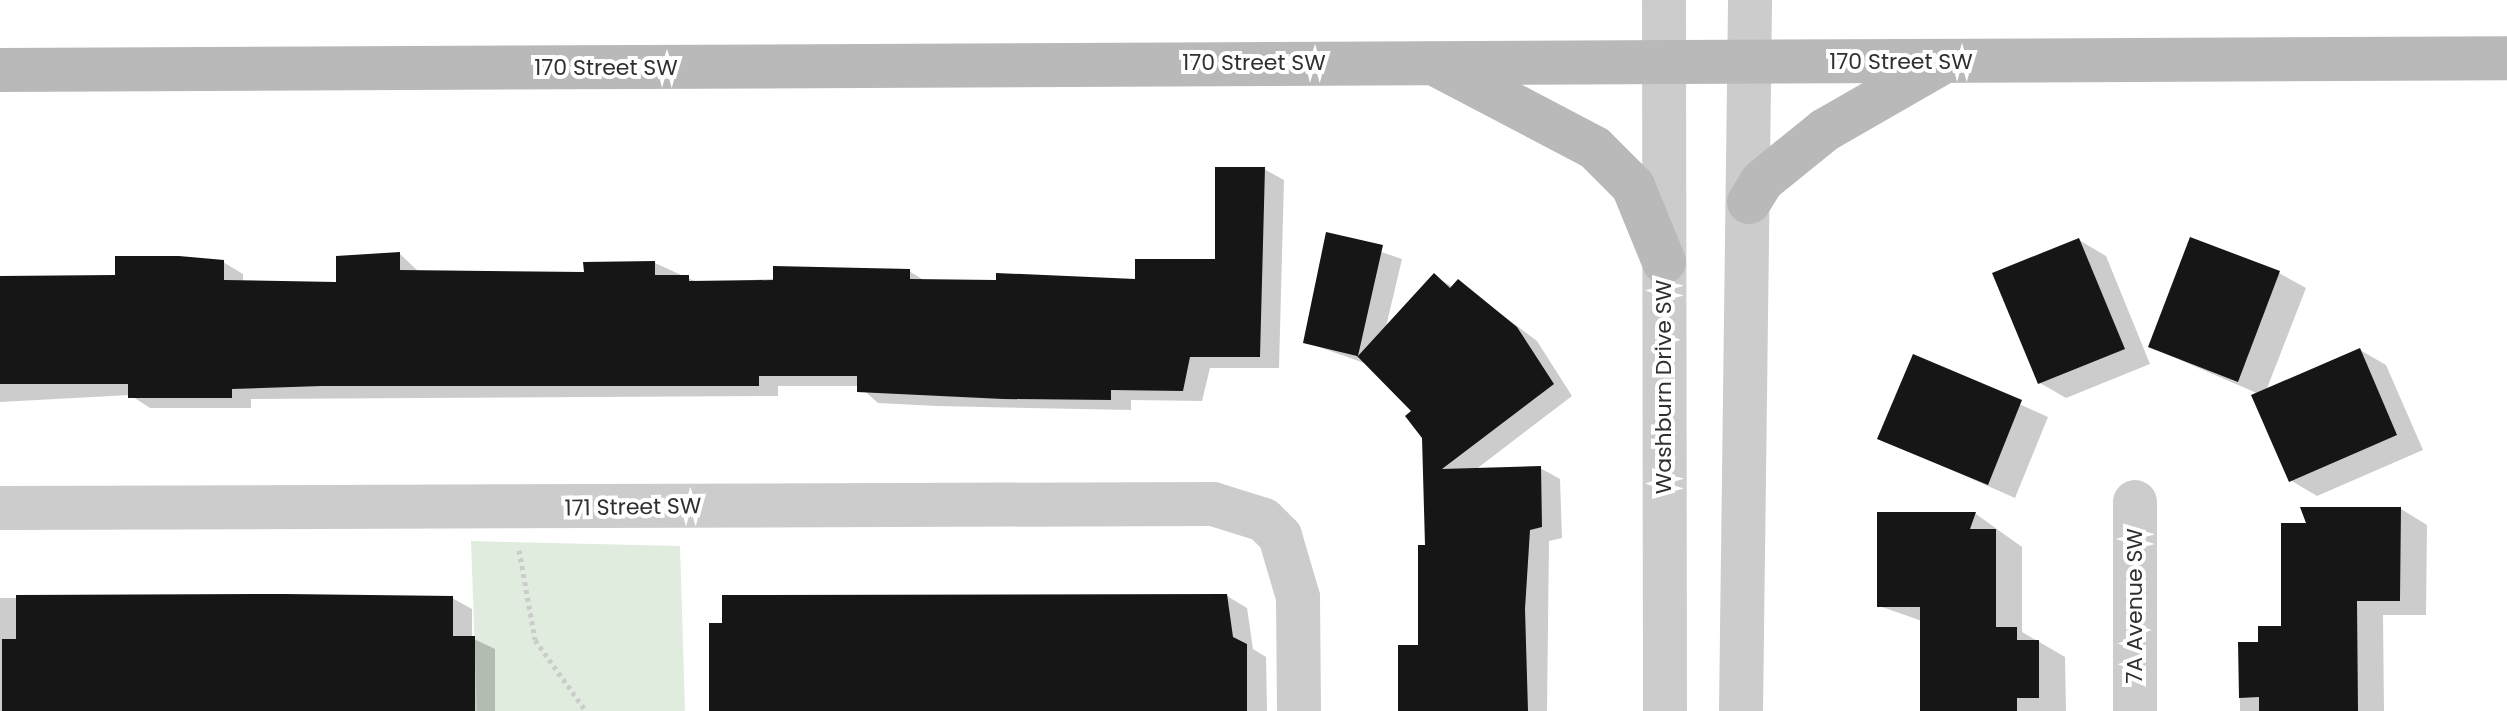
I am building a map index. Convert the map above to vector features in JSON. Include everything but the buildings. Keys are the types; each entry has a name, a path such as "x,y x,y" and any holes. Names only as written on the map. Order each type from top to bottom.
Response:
{"main road":[{"name":"170 Street SW","path":"0,70 2507,58"},
{"path":"1431,62 1595,148 1633,186 1664,262"},
{"path":"1749,202 1762,181 1825,130 1942,63"}],"street":[{"name":"Washburn Drive SW","path":"1664,0 1665,711"},
{"path":"1741,711 1750,0"},
{"name":"171 Street SW","path":"0,508 518,508 1177,502 1264,520 1280,536 1298,597 1299,711"},
{"name":"7A Avenue SW","path":"2135,502 2135,711"}],"path":[{"path":"518,508 520,569 535,640 586,711"}],"green space":[{"path":"471,541 680,546 685,711 477,711"}]}
